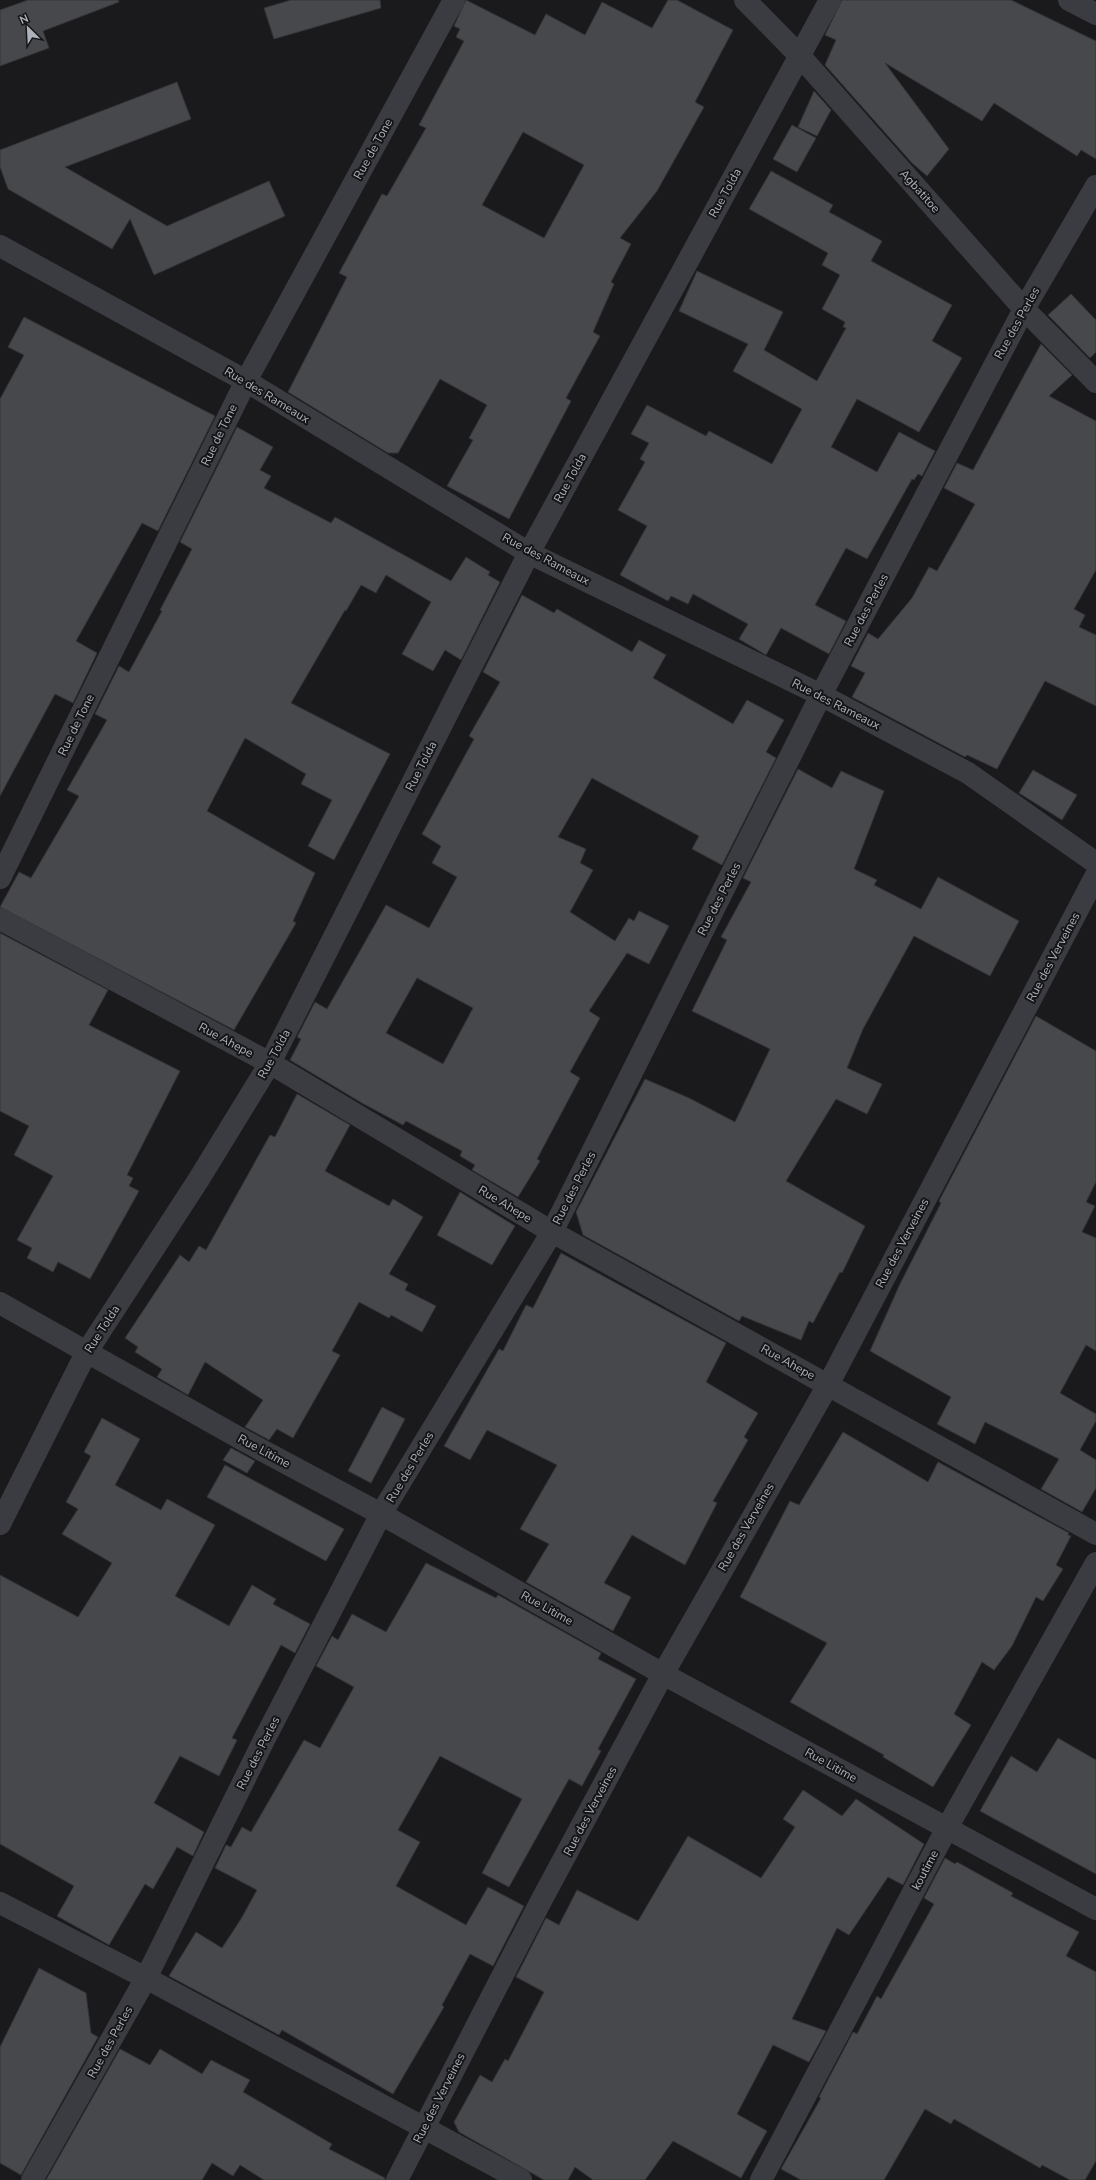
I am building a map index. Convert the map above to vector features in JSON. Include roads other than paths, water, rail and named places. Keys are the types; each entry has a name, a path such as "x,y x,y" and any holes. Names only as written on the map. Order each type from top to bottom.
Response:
{"street":[{"name":"Rue de Tone","path":"0,878 246,381 454,0"},
{"name":"Agbatitoe","path":"745,0 800,56 1024,309 1096,382"},
{"name":"Rue Tolda","path":"0,1524 86,1352 199,1179 270,1063 529,553 830,0"},
{"path":"1069,0 1096,14"},
{"name":"Rue des Perles","path":"32,2180 146,1978 264,1740 381,1514 552,1232 820,695 1024,309 1096,186"},
{"name":"Rue des Rameaux","path":"0,246 246,381 529,553 820,695 968,774 1096,863"},
{"name":"Rue des Verveines","path":"397,2180 541,1901 663,1674 828,1385 1096,875"},
{"name":"Rue Ahepe","path":"0,919 270,1063 552,1232 1096,1534"},
{"name":"Rue Litime","path":"0,1303 86,1352 381,1514 663,1674 1096,1909"},
{"name":"koutime","path":"761,2180 947,1828 1096,1563"},
{"path":"0,1903 146,1978 423,2129 521,2180"}]}
